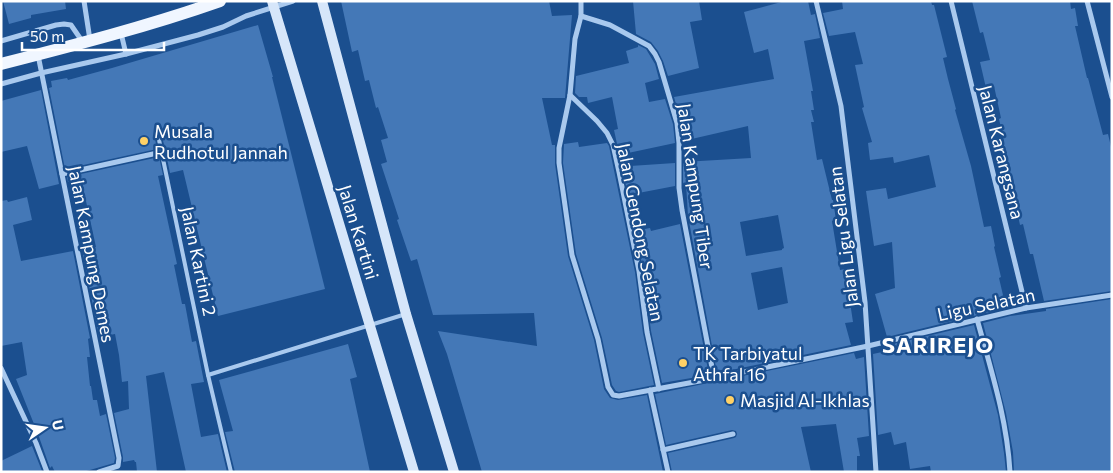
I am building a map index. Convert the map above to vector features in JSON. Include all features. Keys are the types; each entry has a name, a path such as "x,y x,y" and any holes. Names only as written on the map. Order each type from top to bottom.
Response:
{"main road":[{"path":"192,11 204,1"},
{"path":"1,64 121,32 220,1"},
{"name":"Jalan Kartini","path":"322,1 406,314 454,472"},
{"name":"Jalan Kartini","path":"273,4 414,472"}],"street":[{"path":"84,1 86,42"},
{"path":"1,84 126,54 222,28 273,4 294,1"},
{"path":"581,1 581,16 575,39 570,95 559,148 572,255 598,339 610,392 613,395 619,396 714,378"},
{"name":"Jalan Ligu Selatan","path":"816,1 841,106 865,302 876,472"},
{"name":"Jalan Karangsana","path":"951,1 1026,308"},
{"path":"1087,1 1112,97"},
{"name":"Jalan Kampung Tiber","path":"581,16 610,25 649,46 659,62 677,123 679,188 682,210 714,378"},
{"path":"1,41 64,24 71,25 86,42"},
{"path":"121,32 126,54"},
{"name":"Jalan Kampung Demes","path":"38,54 120,462 118,466 99,472"},
{"name":"Jalan Gendong Selatan","path":"570,95 597,121 607,133 613,145 639,271 647,332 659,389"},
{"path":"62,174 162,152"},
{"name":"Ligu Selatan","path":"714,378 868,346 1026,308 1112,295"},
{"path":"977,320 998,392 1009,449 1010,472"},
{"path":"1,368 36,443 47,472"},
{"path":"650,390 668,472"},
{"path":"663,450 733,434"}],"lane":[{"name":"Jalan Kartini 2","path":"158,135 208,375 231,472"},
{"path":"208,375 406,314"}],"building":[{"path":"3,1 65,1 66,9 31,15 31,18 9,24"},
{"path":"341,1 549,1 552,16 572,15 565,98 542,98 552,145 555,145 555,164 568,256 594,340 604,389 610,398 618,400 647,395 663,472 482,472 447,354 438,331 537,346 534,313 433,315 417,259 411,261 397,220 399,219 381,164 387,162 381,140 388,138 378,107 376,108 369,80 365,81 358,50 352,52"},
{"path":"633,1 699,1 702,20 690,22 699,68 668,76 658,51 651,42 636,34"},
{"path":"785,1 808,1 811,15 815,14 820,38 804,41 813,91 811,91 814,110 811,110 814,122 811,122 817,160 822,159 833,200 836,220 832,221 840,270 845,269 853,322 845,323 851,345 717,373 688,216 686,183 683,184 683,162 751,158 748,126 683,141 681,122 674,97 774,79 768,49 754,53 744,12","holes":["778,215 784,248 782,250 746,256 740,222","782,267 788,303 758,310 751,273"]},
{"path":"842,1 931,1 932,5 934,5 947,57 943,58 971,166 984,227 991,226 1006,308 887,337 875,294 895,288 892,242 874,246 866,191 886,188 888,199 936,187 929,155 894,163 893,157 870,160 868,143 872,142 862,108 864,107 855,65 863,64 855,32 829,36 823,13 843,9"},
{"path":"972,1 1070,1 1071,9 1075,8 1078,26 1075,26 1087,78 1103,135 1108,134 1112,151 1112,291 1044,301 1033,254 1030,254 1023,224 1020,225 1002,141 1004,141 999,119 1001,118 994,86 986,88 980,62 990,60 983,32 980,33"},
{"path":"258,25 273,77 325,289 218,316 183,170 170,173 161,133 158,131 154,134 157,149 65,169 49,88 52,87 51,81 67,78 68,80"},
{"path":"638,45 646,49 655,64 659,79 645,83 649,102 665,99 673,124 675,143 628,153 630,166 675,163 675,186 628,195 614,130 618,129 612,97 588,103 587,97 579,97 575,93 576,76 629,63 626,51 638,47"},
{"path":"41,90 59,184 39,189 27,146 1,152 1,101"},
{"path":"578,142 579,147 607,143 609,146 635,272 643,333 654,385 619,392 612,385 602,338 576,254 563,163 564,144"},
{"path":"159,157 163,175 158,176 177,264 174,265 182,304 185,304 192,342 196,341 204,382 191,384 201,437 218,434 227,472 186,472 164,372 146,376 157,472 137,472 134,460 123,462 114,413 129,409 128,381 122,382 115,334 99,337 82,249 96,247 81,178 68,182 67,177"},
{"path":"27,197 32,220 13,225 21,261 73,251 90,338 88,339 90,357 87,357 90,386 93,400 97,400 100,416 106,414 115,458 114,463 83,472 55,472 52,466 50,468 16,379 27,375 22,342 1,346 1,201 7,200 8,202"},
{"path":"680,224 709,375 662,383 651,331 643,270 635,231 650,228 651,231"},
{"path":"1112,299 1112,472 1014,472 1013,452 1006,413 983,323 1010,316 1046,311 1046,309"},
{"path":"974,325 998,415 1006,472 931,472 930,466 910,469 906,442 894,445 891,432 878,435 873,354 891,350 889,345"},
{"path":"348,344 357,377 350,379 370,472 235,472 225,432 233,431 219,380"},
{"path":"854,353 856,359 864,357 869,436 857,438 860,456 857,456 857,472 844,472 836,424 801,427 811,472 672,472 668,453 734,438 737,434 736,431 732,430 666,445 655,394"},
{"path":"32,446 42,471 1,472 1,461"}],"place":[{"name":"Musala Rudhotul Jannah","path":"144,141"},
{"name":"TK Tarbiyatul Athfal 16","path":"683,363"},
{"name":"Masjid Al-Ikhlas","path":"730,400"}],"district":[{"name":"SARIREJO","path":"938,344"}]}
